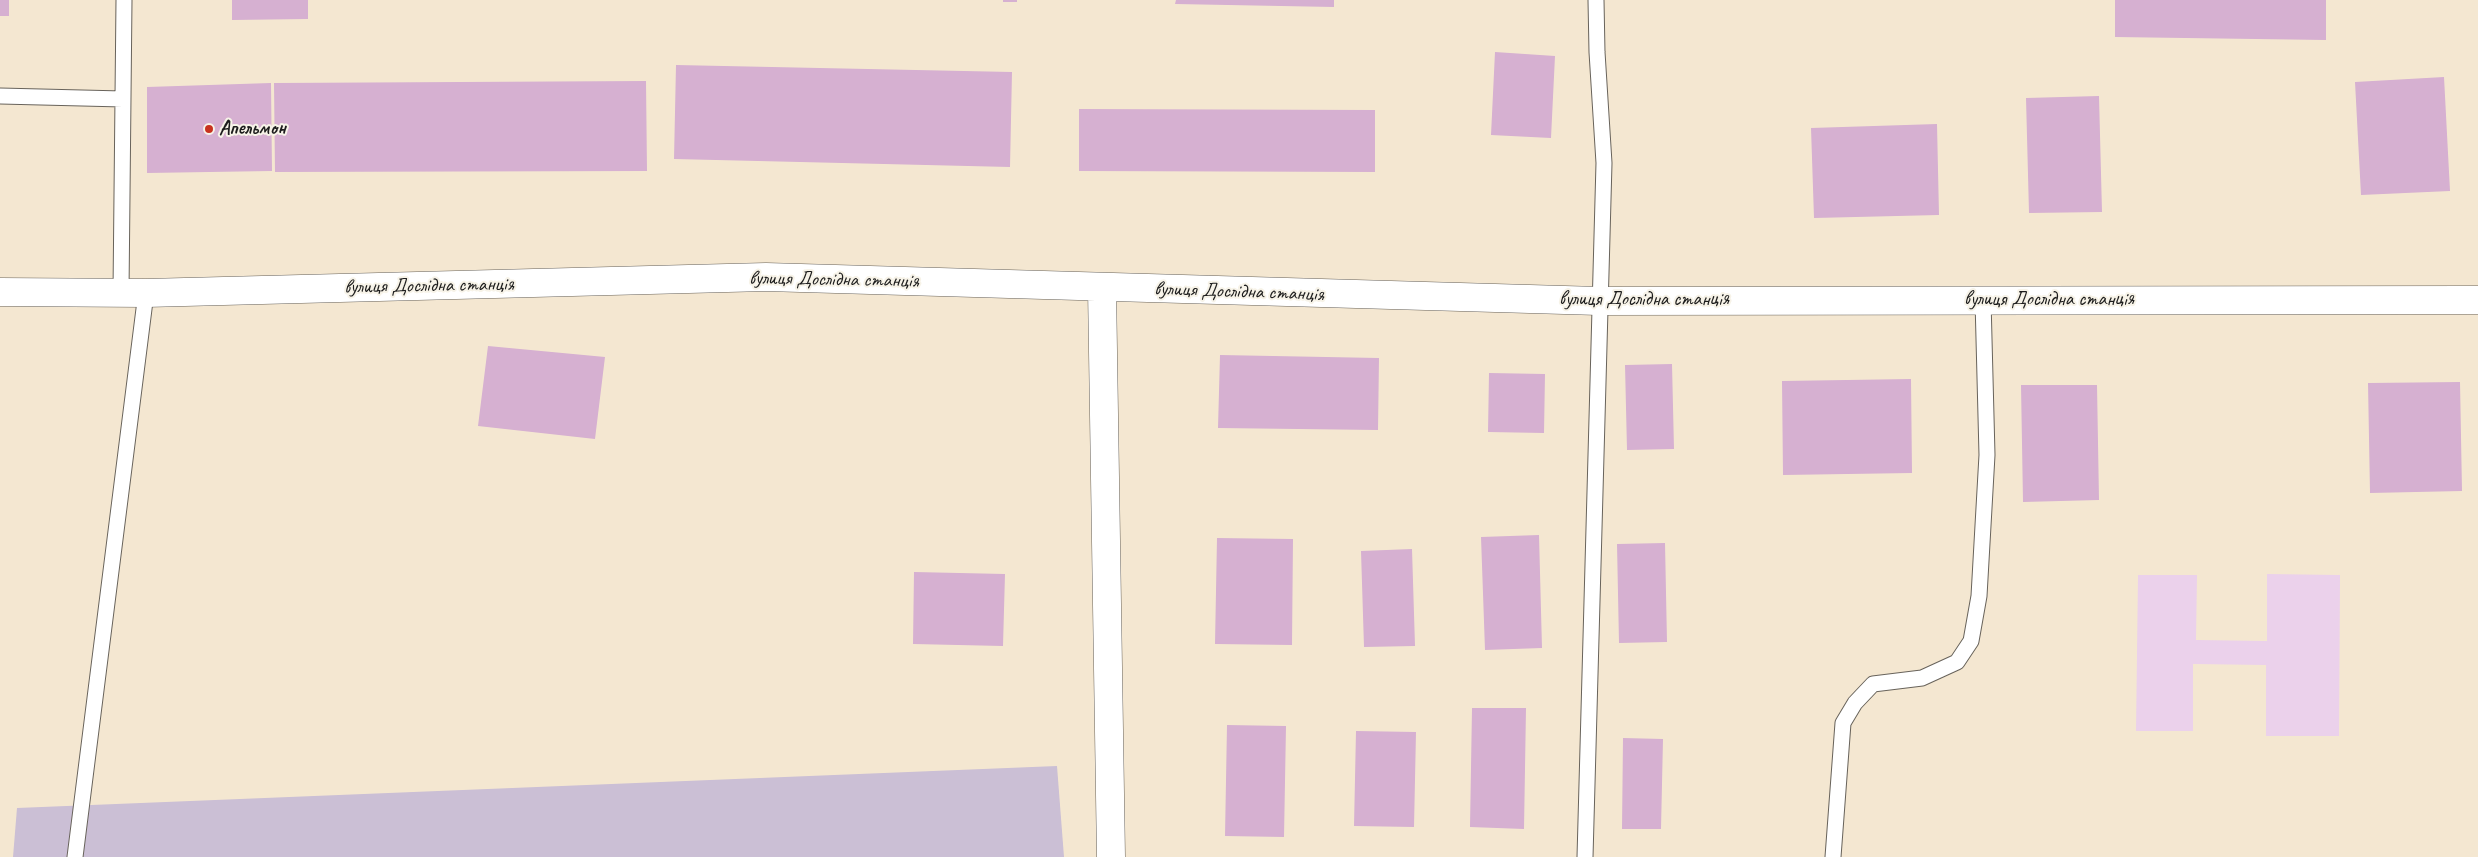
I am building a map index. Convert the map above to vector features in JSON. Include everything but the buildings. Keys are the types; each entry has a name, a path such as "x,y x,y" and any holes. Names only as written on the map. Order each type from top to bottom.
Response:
{"street":[{"name":"вулиця Дослідна станція","path":"0,292 133,293 766,277 1599,302 2478,300"},
{"path":"1102,288 1111,857"}],"lane":[{"path":"75,857 133,293 123,99 124,0"},
{"path":"1586,857 1604,163 1597,52 1596,0"},
{"path":"0,96 123,99"},
{"path":"1832,857 1843,723 1855,703 1873,684 1922,678 1957,662 1970,641 1979,596 1987,455 1983,300"}],"shaded area":[{"path":"2267,574 2340,575 2339,736 2266,736 2266,665 2193,664 2193,731 2136,731 2138,575 2197,575 2196,640 2267,641"},
{"path":"1057,766 1064,857 13,857 17,808"}],"place":[{"name":"Апельмон","path":"209,129"}]}
